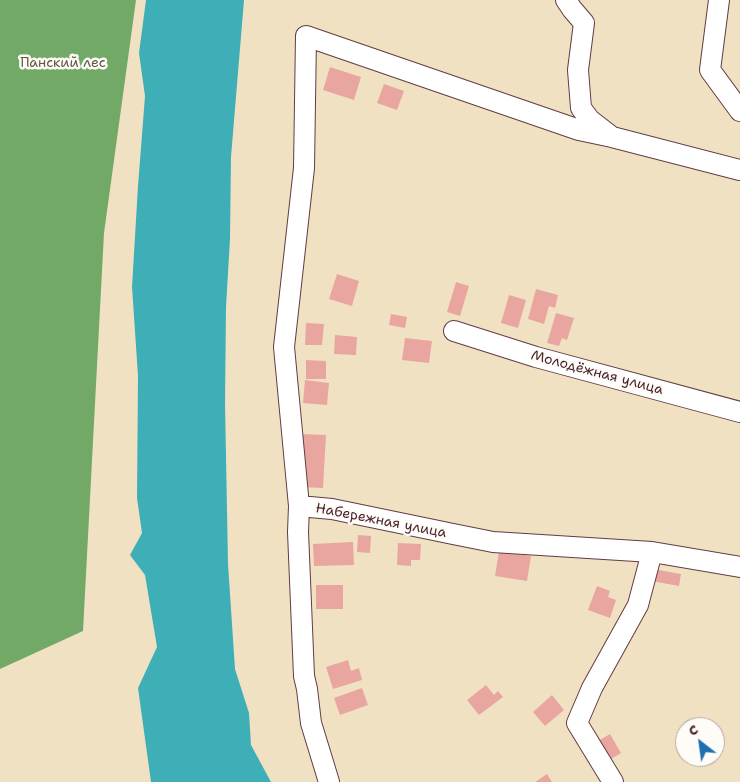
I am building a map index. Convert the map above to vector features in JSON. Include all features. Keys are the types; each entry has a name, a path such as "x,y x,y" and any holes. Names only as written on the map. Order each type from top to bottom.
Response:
{"street":[{"path":"566,0 584,23 578,70 581,108 590,120 612,137"},
{"path":"719,0 710,70 740,111"},
{"path":"299,506 284,347 304,168 306,36 579,130 740,170"},
{"name":"Молодёжная улица","path":"454,331 536,357 740,412"},
{"name":"Набережная улица","path":"329,782 311,723 304,676 298,532 299,506 332,509 493,542 652,552 740,567"},
{"path":"614,782 577,723 592,688 638,605 652,552"}],"green space":[{"name":"Панский лес","path":"0,0 136,0 104,233 83,631 0,669"}],"water":[{"path":"146,0 244,0 231,157 230,239 226,307 225,403 228,564 235,669 249,713 251,745 271,782 151,782 138,688 157,647 145,575 130,555 142,533 137,498 138,376 132,287 145,96 139,53"}],"building":[{"path":"330,67 361,77 354,100 323,90"},
{"path":"384,84 404,91 397,110 377,103"},
{"path":"337,274 359,281 352,306 329,299"},
{"path":"456,282 469,286 460,316 447,312"},
{"path":"536,289 558,295 555,308 549,306 544,324 528,319"},
{"path":"509,295 526,300 518,328 501,323"},
{"path":"556,313 574,318 567,340 562,338 559,346 547,343"},
{"path":"391,314 407,317 405,328 389,325"},
{"path":"306,323 324,324 322,345 305,345"},
{"path":"335,335 357,337 356,355 334,354"},
{"path":"405,338 432,341 429,363 402,360"},
{"path":"306,360 326,361 326,379 306,379"},
{"path":"305,380 329,383 327,405 303,403"},
{"path":"301,434 326,435 323,488 298,487"},
{"path":"358,535 371,536 370,553 357,552"},
{"path":"353,542 354,565 314,566 313,544"},
{"path":"398,543 421,544 420,560 411,560 411,566 397,565"},
{"path":"499,551 531,556 527,581 495,576"},
{"path":"653,569 681,574 679,586 651,581"},
{"path":"316,585 343,585 343,609 316,609"},
{"path":"597,586 610,591 608,597 616,600 610,618 588,610"},
{"path":"348,660 351,671 359,668 362,680 333,689 326,667"},
{"path":"486,685 494,695 498,691 503,697 479,715 467,700"},
{"path":"362,688 368,705 340,715 334,698"},
{"path":"552,695 564,710 545,726 533,712"},
{"path":"610,734 621,753 604,763 593,744"},
{"path":"547,774 552,782 535,782"}]}
